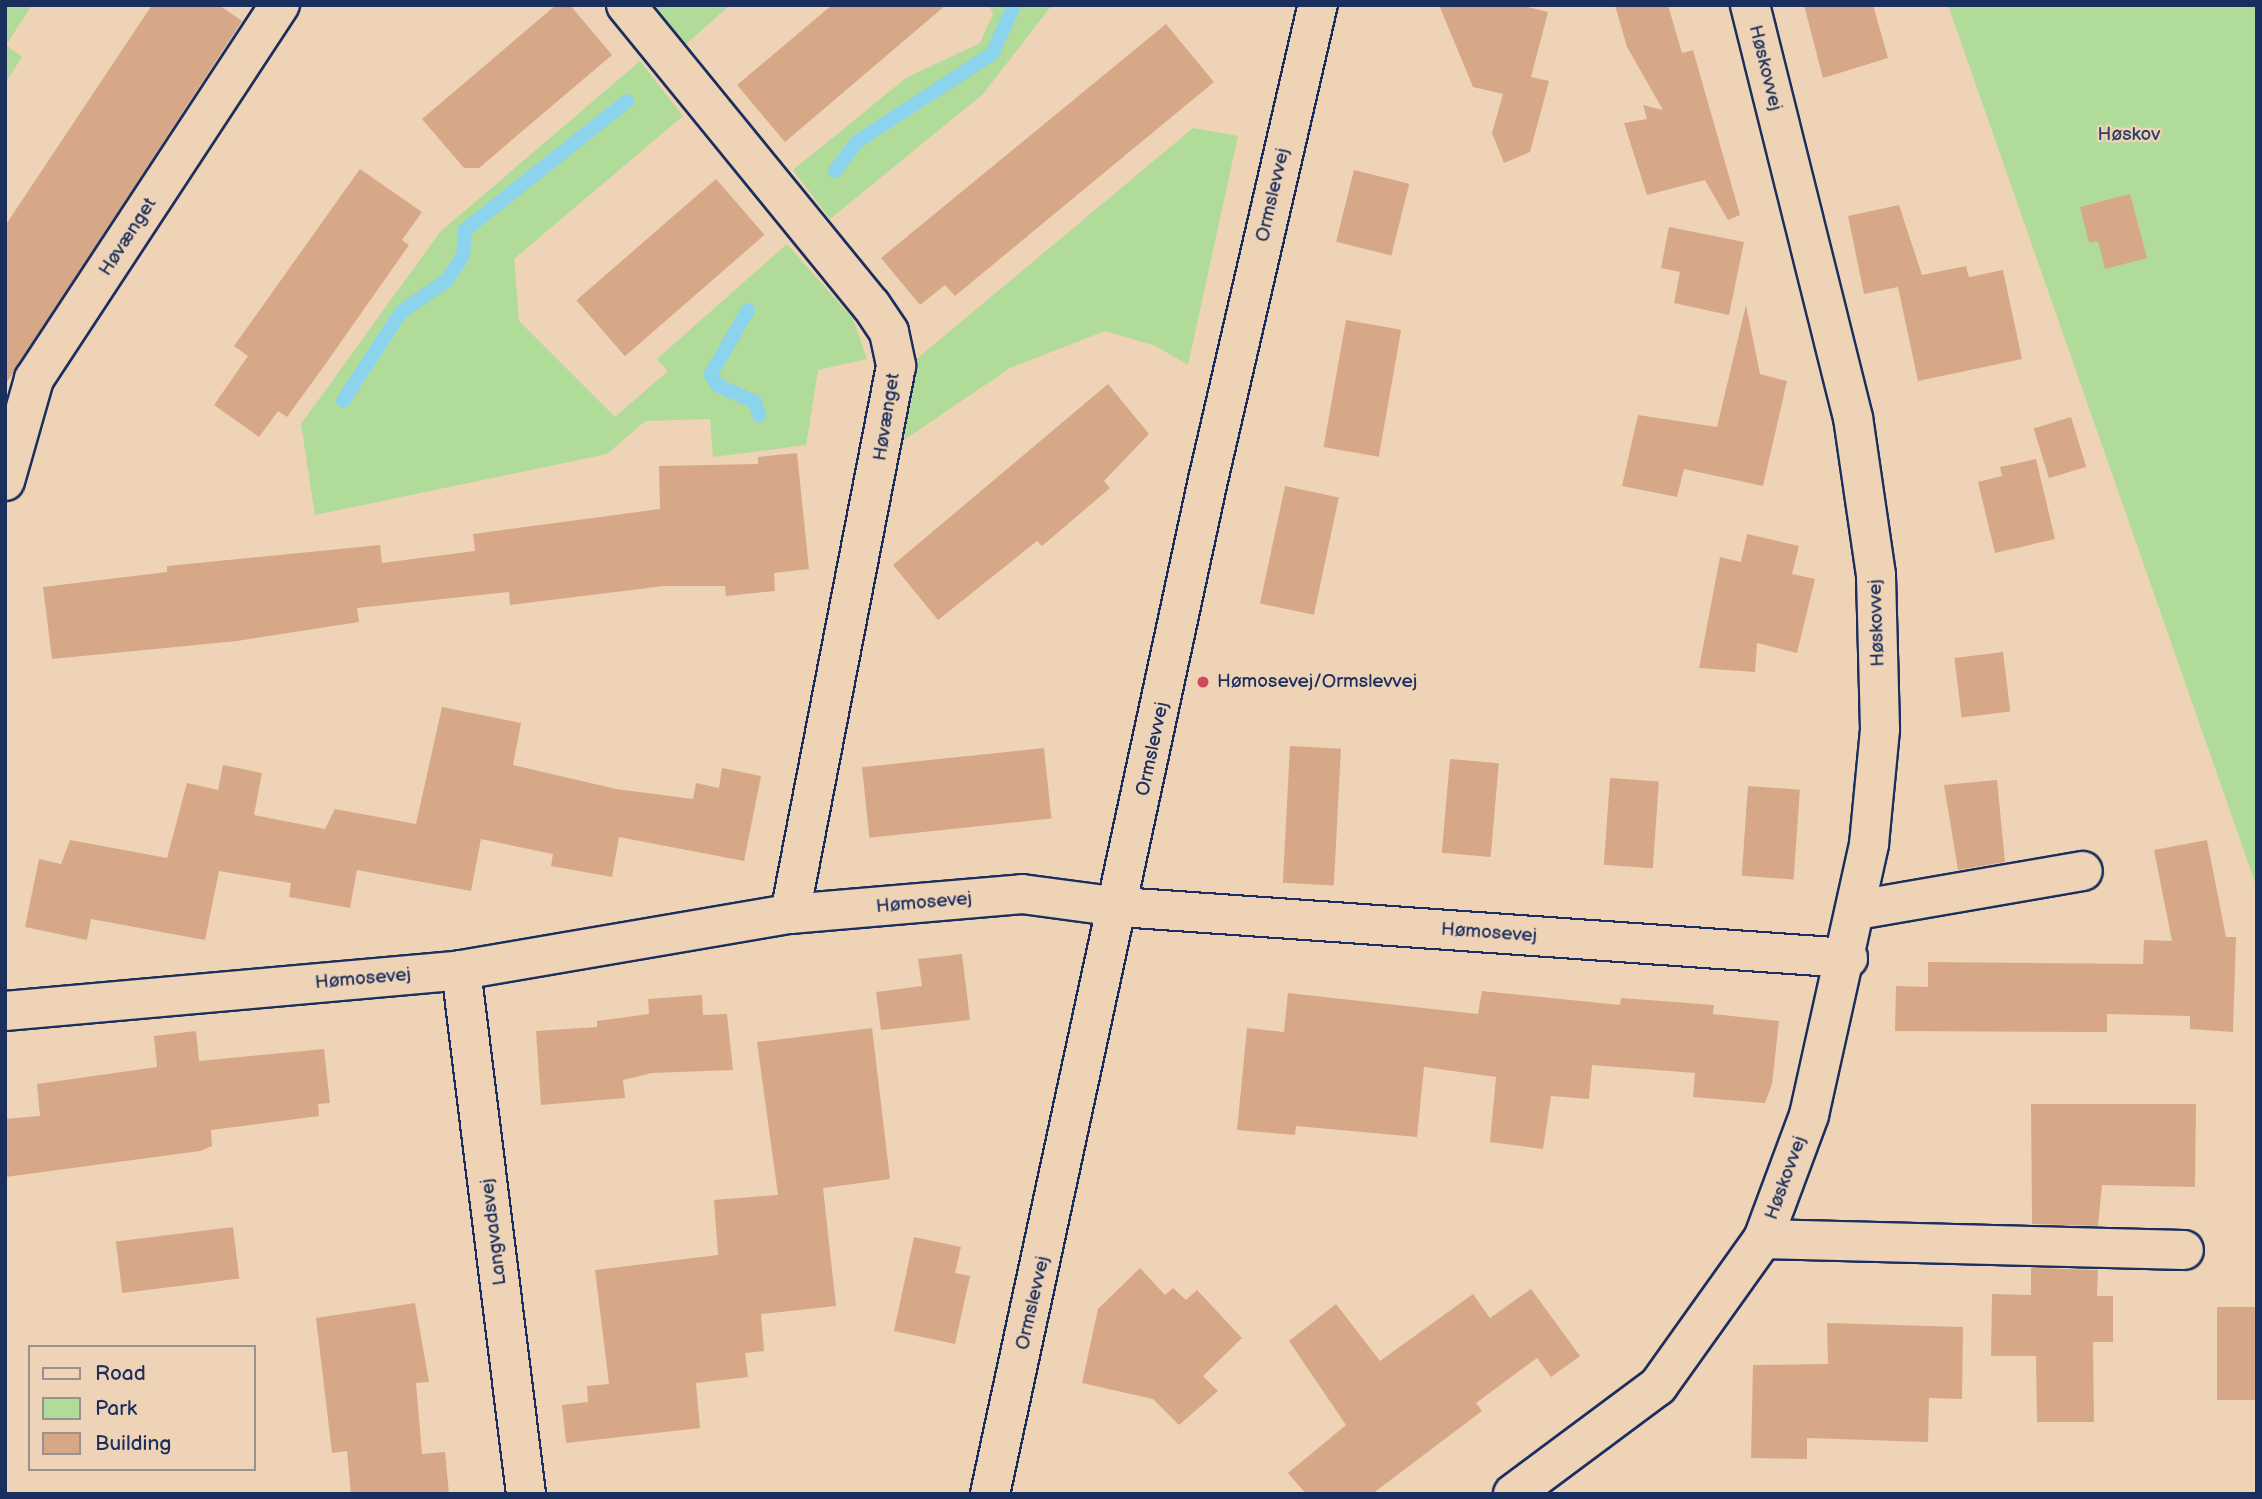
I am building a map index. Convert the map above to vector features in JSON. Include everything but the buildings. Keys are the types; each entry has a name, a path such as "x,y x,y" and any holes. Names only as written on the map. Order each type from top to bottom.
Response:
{"street":[{"name":"Høvænget","path":"5,481 34,379 280,5"},
{"name":"Høvænget","path":"626,5 871,305 889,332 896,366 790,914"},
{"name":"Ormslevvej","path":"990,1494 1120,907 1208,480 1318,5"},
{"name":"Høskovvej","path":"1513,1494 1658,1386 1763,1239 1809,1115 1848,958 1857,910 1880,729 1876,575 1853,418 1750,5"},
{"path":"1857,910 2083,871"},
{"name":"Hømosevej","path":"5,1011 461,970 790,914 1022,894 1120,907 1848,958"},
{"name":"Langvadsvej","path":"461,970 526,1494"},
{"name":"Høskovvej","path":"1763,1239 2183,1250"}],"green space":[{"path":"5,5 32,5 6,45 22,57 5,83"},
{"path":"650,5 730,5 685,45"},
{"path":"989,5 1052,5 983,94 830,219 793,170 906,78 980,43 993,14"},
{"name":"Høskov","path":"1948,5 2257,5 2257,888"},
{"path":"640,61 683,116 514,259 519,321 615,417 668,371 657,359 787,244 853,319 867,359 818,370 806,445 713,457 710,419 645,421 607,454 315,515 301,424 440,232"},
{"path":"1193,128 1238,136 1188,365 1156,346 1105,331 1010,368 904,440 913,362"}],"waterway":[{"path":"835,171 858,141 992,54 1014,5"},
{"path":"343,401 401,312 446,281 463,256 465,230 627,101"},
{"path":"748,310 711,374 717,385 755,402 759,415"}],"place":[{"name":"Hømosevej/Ormslevvej","path":"1203,682"}]}
